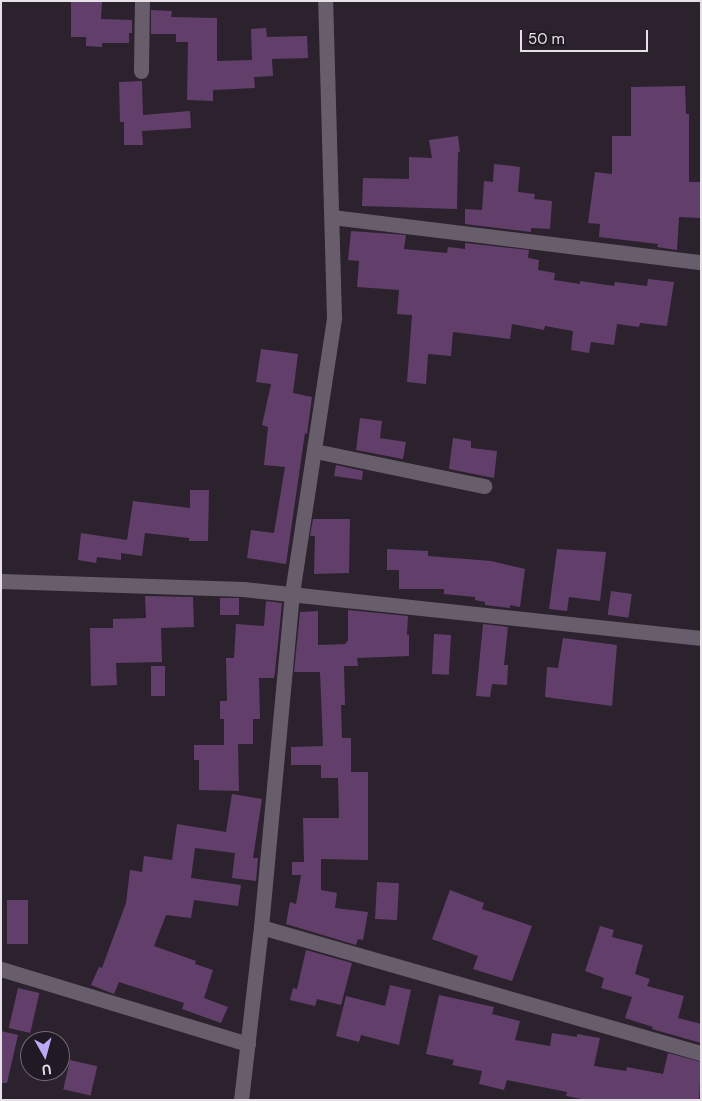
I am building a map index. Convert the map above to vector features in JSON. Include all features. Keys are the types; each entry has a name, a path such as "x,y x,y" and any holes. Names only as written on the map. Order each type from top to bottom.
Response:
{"street":[{"path":"141,71 142,1"},
{"path":"241,1100 262,927 292,593 334,317 325,1"},
{"path":"332,217 636,256 701,262"},
{"path":"315,451 484,486"},
{"path":"1,581 243,589 701,638"},
{"path":"262,927 701,1053"},
{"path":"1,969 248,1044"}],"building":[{"path":"71,1 102,1 101,19 132,20 132,33 129,33 129,43 102,43 102,47 86,46 86,37 71,37"},
{"path":"151,10 172,11 171,17 217,18 217,61 252,60 251,29 266,28 267,37 307,36 308,58 272,59 273,76 254,77 255,88 213,90 213,101 187,100 188,42 176,42 176,34 151,34"},
{"path":"142,81 143,115 190,111 191,128 142,131 143,145 124,145 124,122 120,122 119,82"},
{"path":"685,86 686,114 689,114 689,182 701,182 700,218 679,217 677,250 657,247 658,244 599,237 600,224 588,223 595,172 612,174 612,136 631,136 631,87"},
{"path":"458,136 460,152 458,152 457,209 362,206 363,178 409,179 409,157 432,158 429,140"},
{"path":"494,164 520,167 518,192 535,194 534,199 552,201 550,229 531,228 531,232 465,224 465,209 482,210 484,181 493,182"},
{"path":"351,231 406,235 404,249 447,253 448,247 465,249 465,243 529,250 528,258 539,260 538,270 555,273 554,280 580,284 580,281 614,286 615,282 647,286 648,279 674,282 667,326 640,323 639,327 617,324 614,345 591,342 589,353 571,350 573,331 545,326 544,330 512,324 510,339 453,332 451,356 428,354 426,384 407,382 412,315 397,314 399,290 357,287 359,261 348,260"},
{"path":"261,349 298,354 293,393 312,397 286,564 247,558 251,530 274,533 285,467 264,465 268,427 262,425 271,384 256,382"},
{"path":"360,418 382,421 380,438 406,442 403,459 356,450"},
{"path":"453,438 471,441 471,448 497,451 494,478 449,469"},
{"path":"336,465 363,471 362,480 334,476"},
{"path":"190,490 209,490 208,541 189,541 189,538 145,533 142,556 121,553 121,560 97,557 96,563 78,560 81,533 127,540 133,501 190,508"},
{"path":"313,519 350,519 349,573 314,574 315,536 310,536"},
{"path":"387,549 428,551 428,556 491,561 525,569 520,607 510,605 510,608 485,605 485,602 475,600 475,597 444,594 444,589 399,589 399,570 387,570"},
{"path":"557,549 606,552 600,601 569,597 567,611 549,609"},
{"path":"611,591 632,594 628,618 608,615"},
{"path":"145,596 193,597 194,627 161,628 162,662 116,663 117,685 91,686 90,628 113,628 113,619 146,618"},
{"path":"220,598 239,598 239,615 220,615"},
{"path":"266,601 282,603 275,672 274,678 259,678 260,719 253,719 253,744 238,744 239,791 199,790 199,760 194,760 194,745 224,745 224,719 220,719 220,701 227,701 226,658 234,658 236,624 264,626"},
{"path":"348,610 408,616 407,635 409,635 409,656 357,658 358,666 344,666 345,705 341,705 342,738 351,738 351,772 368,772 368,860 321,859 321,890 337,893 335,908 368,912 363,940 358,939 356,945 286,924 290,902 296,904 301,875 292,875 292,862 304,862 303,818 339,818 338,778 321,778 321,765 291,765 291,747 323,746 320,672 294,672 300,612 318,611 318,645 346,644 348,641"},
{"path":"483,624 508,627 504,665 508,665 507,685 492,684 490,697 476,696"},
{"path":"434,634 451,635 449,675 432,674"},
{"path":"563,638 617,645 612,706 545,697 547,667 558,668"},
{"path":"151,666 165,666 165,696 151,696"},
{"path":"232,794 262,799 253,858 258,858 256,881 232,878 235,853 195,848 191,878 241,885 238,906 194,900 191,918 166,915 154,946 196,961 195,964 213,970 204,998 228,1007 221,1023 182,1009 184,1003 119,982 114,994 91,985 99,967 102,968 126,903 130,870 142,872 144,856 172,860 177,824 226,832"},
{"path":"377,882 399,883 397,920 375,919"},
{"path":"450,890 484,903 482,909 532,926 512,981 473,969 478,956 432,939"},
{"path":"7,900 28,900 28,944 7,944"},
{"path":"600,926 614,930 612,937 643,945 635,974 650,979 647,986 684,996 678,1018 701,1024 701,1043 652,1029 653,1027 625,1018 632,997 601,988 604,978 585,971"},
{"path":"306,950 352,963 341,1005 317,999 315,1006 290,1000 293,988 297,989"},
{"path":"390,985 411,990 399,1045 361,1035 359,1042 336,1036 346,996 385,1006"},
{"path":"18,988 39,993 31,1031 9,1028"},
{"path":"439,995 494,1007 492,1014 520,1021 515,1040 550,1046 552,1033 577,1037 577,1034 600,1038 594,1066 626,1071 627,1067 663,1074 668,1053 701,1062 699,1100 587,1100 566,1096 567,1092 507,1080 504,1090 479,1084 482,1071 452,1065 454,1060 426,1054"},
{"path":"1,1031 18,1035 7,1083 1,1083"},
{"path":"70,1060 97,1066 91,1096 63,1089 65,1081 70,1081"}]}
